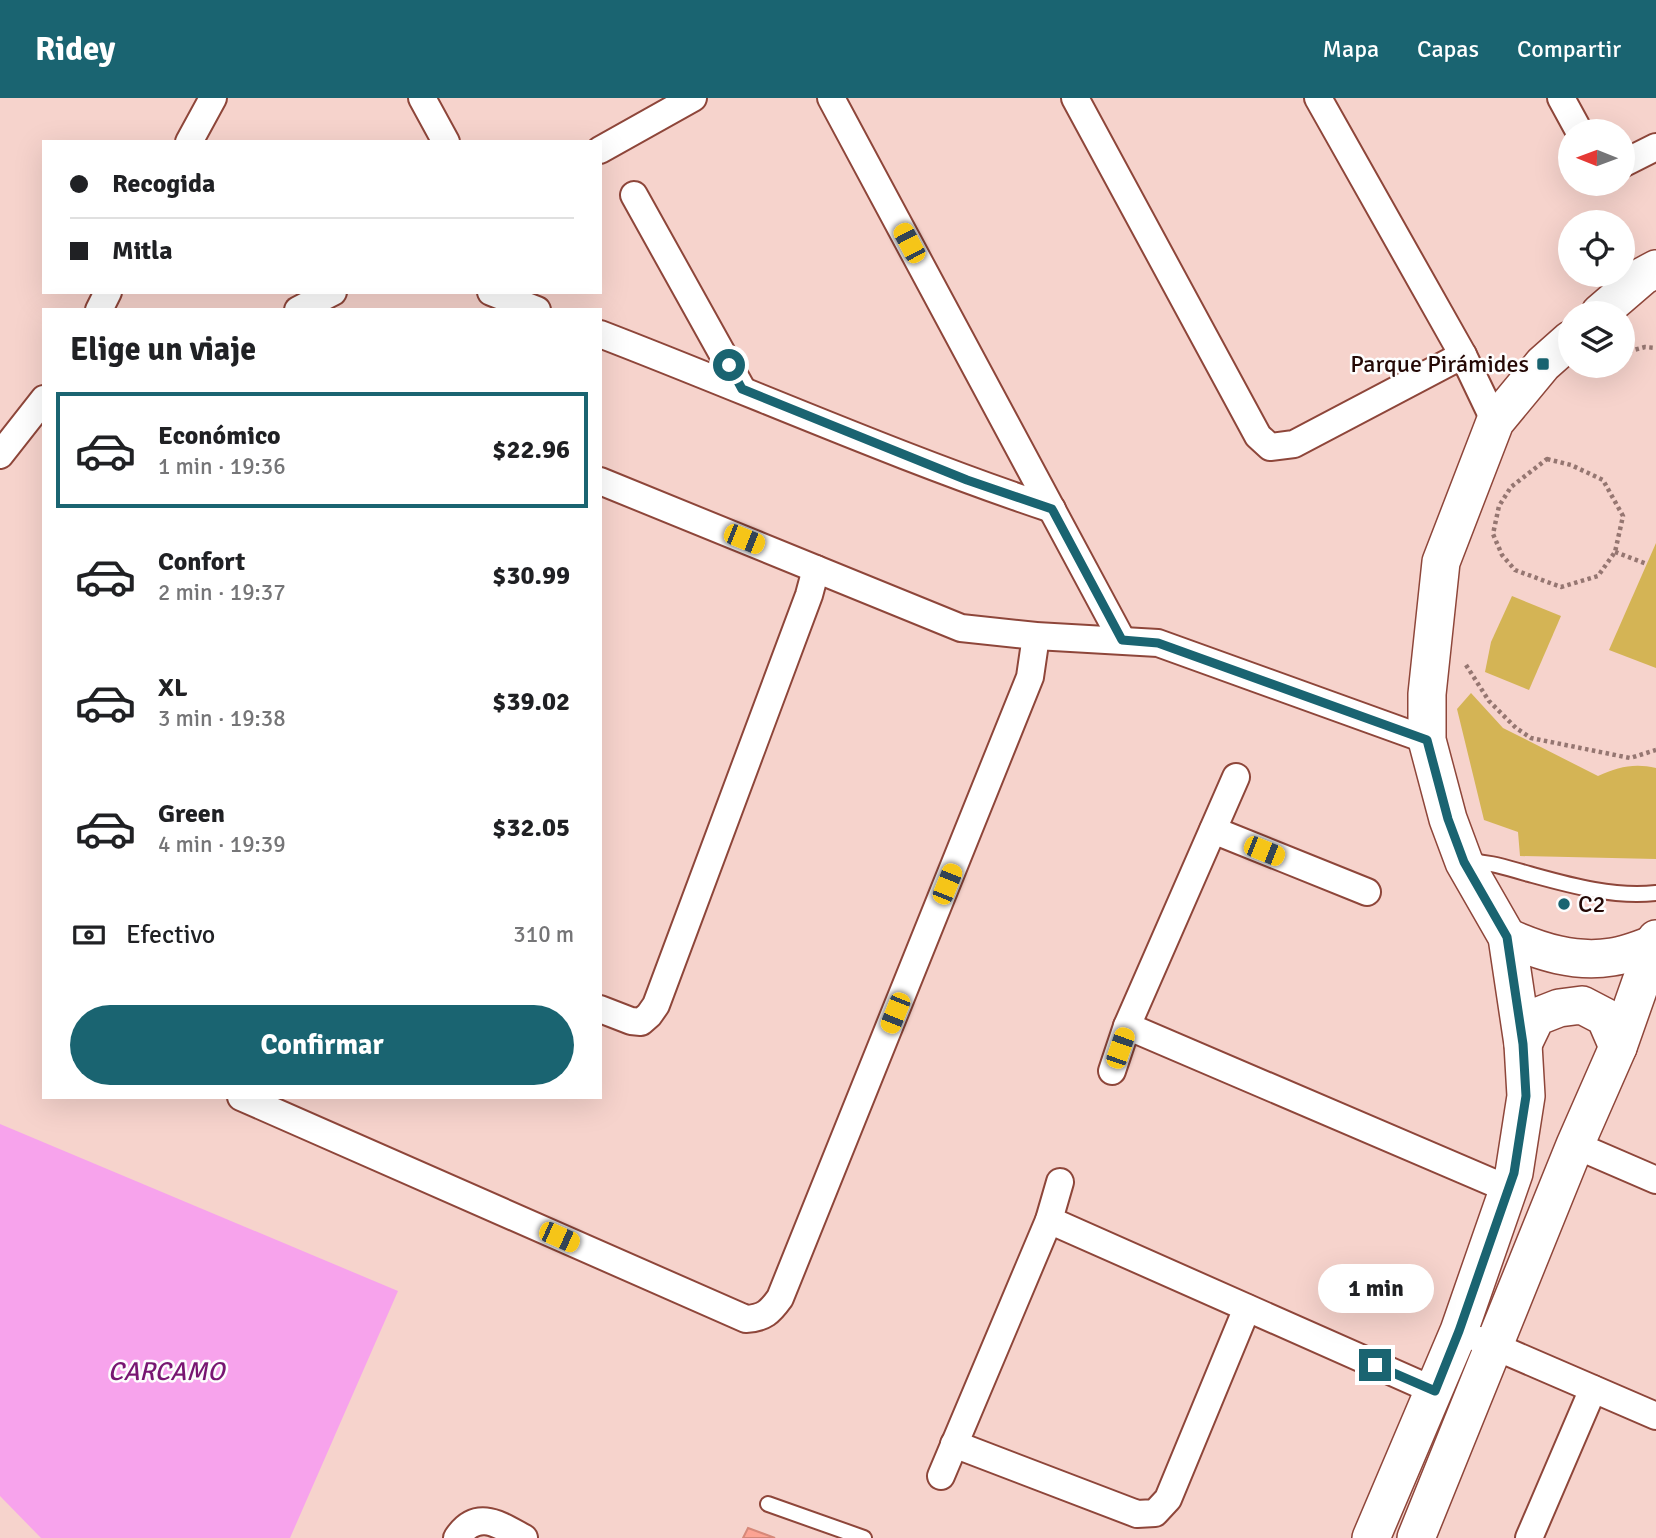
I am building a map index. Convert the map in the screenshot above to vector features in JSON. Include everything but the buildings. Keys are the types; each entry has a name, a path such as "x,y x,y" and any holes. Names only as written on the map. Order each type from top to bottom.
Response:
{"street":[{"path":"198,136 213,98"},
{"path":"422,98 445,140"},
{"path":"831,98 1122,640"},
{"path":"1075,98 1258,436 1270,447 1294,444 1466,361"},
{"path":"1318,98 1466,361 1495,422"},
{"path":"1561,98 1572,119"},
{"path":"602,149 677,102"},
{"path":"1635,158 1656,147"},
{"path":"634,195 742,389"},
{"path":"1614,301 1643,276 1656,269"},
{"path":"298,303 327,294"},
{"path":"496,294 532,308"},
{"path":"602,335 967,480 1052,509"},
{"path":"1371,1538 1459,1331 1514,1173 1526,1096 1523,1044 1507,937 1464,862 1448,819 1427,740 1427,694 1441,562 1495,422 1543,364 1558,351"},
{"path":"0,455 42,402"},
{"path":"602,482 961,628 1036,636 1158,643 1427,740"},
{"path":"602,1010 641,1022 656,1005 809,595 816,569"},
{"path":"246,1099 746,1319 762,1319 780,1297 1020,703 1030,677 1036,636"},
{"path":"1112,1071 1127,1026 1236,777"},
{"path":"1213,830 1367,892"},
{"path":"1507,937 1570,958 1613,957 1655,942"},
{"path":"1416,1538 1575,1145 1618,1047 1655,942"},
{"path":"1523,1044 1536,1017 1559,1008 1582,1005 1605,1017 1618,1047"},
{"path":"1127,1026 1508,1189"},
{"path":"1575,1145 1656,1180"},
{"path":"941,1476 1049,1220 1060,1182"},
{"path":"1049,1220 1435,1391"},
{"path":"954,1444 1137,1514 1155,1513 1168,1499 1247,1308"},
{"path":"1459,1331 1656,1416"},
{"path":"1530,1538 1592,1390"},
{"path":"457,1538 470,1525 492,1521 524,1538"}],"lane":[{"path":"1464,862 1483,861 1531,875 1619,894 1656,893"},
{"path":"768,1504 864,1538"}],"path":[{"path":"1635,349 1656,348"},
{"path":"1547,459 1571,465 1603,480 1623,516 1615,552 1598,576 1561,587 1515,570 1502,555 1493,534 1499,506 1511,487 1547,459"},
{"path":"1615,552 1647,564"},
{"path":"1465,663 1489,701 1516,728 1531,738 1630,758 1656,750"}],"shaded area":[{"path":"1656,543 1656,668 1609,650"},
{"path":"1512,596 1561,616 1529,690 1485,672 1491,642"},
{"path":"1471,693 1503,728 1598,776 1626,767 1656,768 1656,859 1520,856 1518,832 1484,820 1457,709"}],"water":[{"name":"CARCAMO","path":"0,1124 398,1291 290,1538 41,1538 0,1496"}],"place":[{"name":"Parque Pirámides","path":"1543,364"},
{"name":"C2","path":"1564,904"}],"route":[{"path":"729,365 742,389 967,480 1052,509 1122,640 1158,643 1427,740 1448,819 1464,862 1507,937 1517,991 1526,1096 1514,1173 1459,1331 1435,1391 1375,1365"}]}
